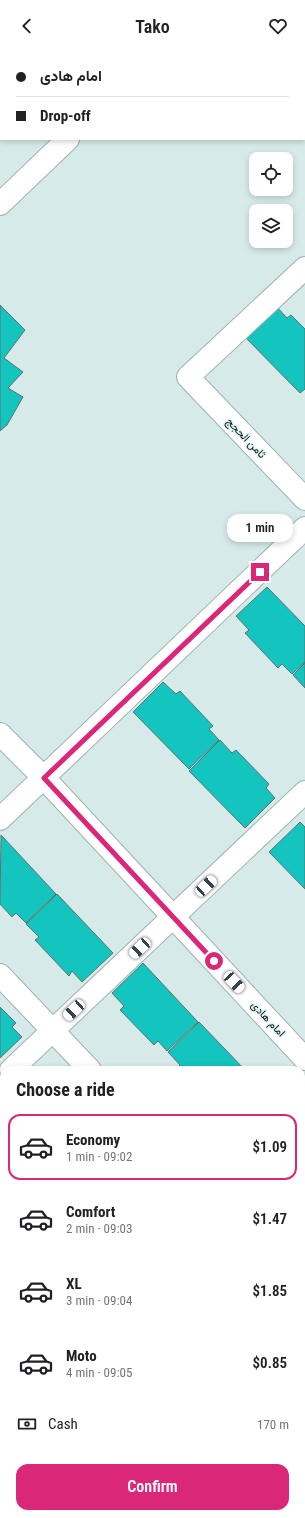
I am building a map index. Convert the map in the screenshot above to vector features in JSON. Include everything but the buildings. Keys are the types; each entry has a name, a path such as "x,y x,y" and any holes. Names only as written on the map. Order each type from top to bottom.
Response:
{"street":[{"path":"0,204 67,140"},
{"name":"ثامن الحجج","path":"305,268 188,377 305,499"},
{"path":"0,819 305,528"},
{"name":"امام هادی","path":"0,734 44,778 305,1060"},
{"path":"15,1066 305,792"},
{"path":"0,975 86,1066"}],"route":[{"path":"214,961 44,778 260,572"}]}
